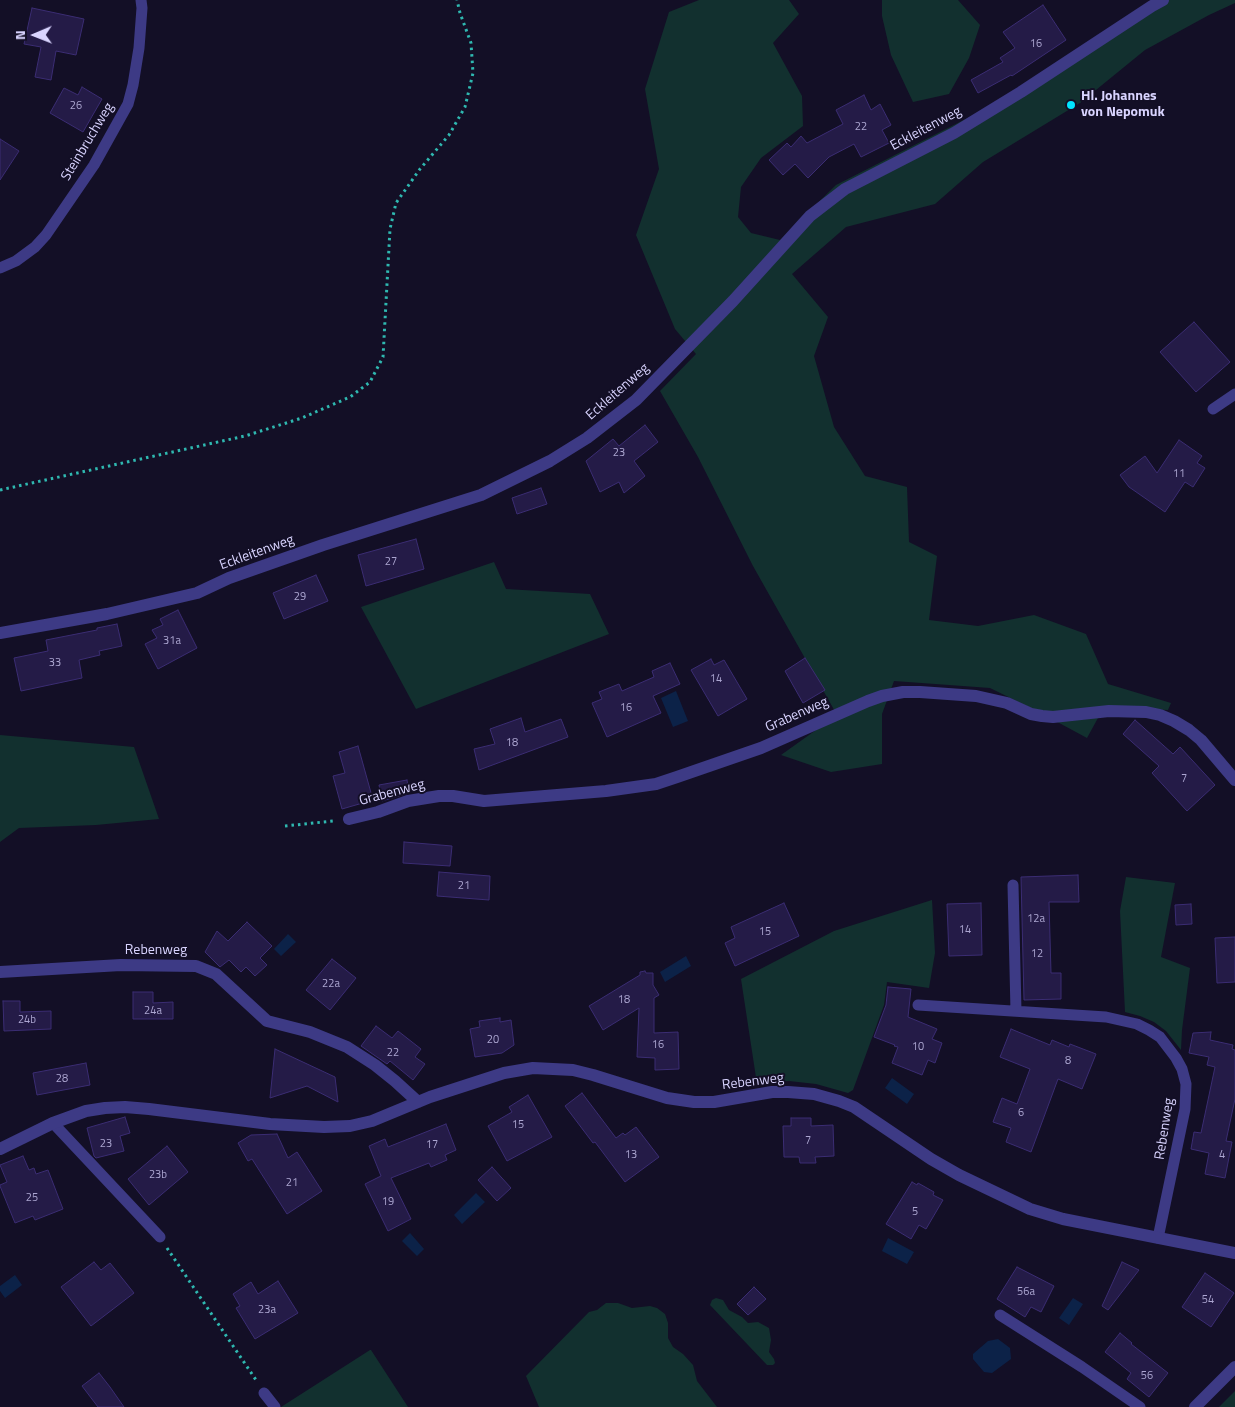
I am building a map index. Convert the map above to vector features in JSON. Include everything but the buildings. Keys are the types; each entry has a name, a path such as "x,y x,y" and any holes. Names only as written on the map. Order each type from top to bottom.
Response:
{"street":[{"name":"Eckleitenweg","path":"0,633 107,614 197,593 229,578 323,545 481,495 550,461 587,438 636,400 733,301 810,216 845,189 954,133 1163,0"},
{"name":"Grabenweg","path":"349,819 378,812 408,801 439,796 453,796 484,801 606,791 656,784 761,748 868,701 903,692 976,696 1006,703 1031,714 1053,717 1109,711 1146,712 1160,715 1189,730 1201,740 1235,780"},
{"name":"Rebenweg","path":"0,972 121,965 196,966 216,974 267,1021 310,1032 347,1047 395,1081 418,1102"},
{"name":"Rebenweg","path":"0,1148 53,1123 86,1111 105,1108 125,1107 270,1124 324,1128 350,1126 372,1121 444,1092 504,1073 533,1068 573,1070 667,1098 694,1102 714,1102 772,1092 814,1094 839,1100 854,1107 930,1160 1030,1209 1062,1219 1235,1253"},
{"path":"1195,1407 1235,1366"}],"lane":[{"name":"Steinbruchweg","path":"0,268 35,247 46,235 94,165 128,104 134,85 139,48 141,0"},
{"path":"1213,409 1235,394"},
{"path":"1013,885 1016,1011"},
{"name":"Rebenweg","path":"918,1005 1106,1017 1137,1024 1160,1037 1176,1058 1182,1069 1186,1084 1185,1109 1158,1238"},
{"path":"53,1123 160,1237"},
{"path":"1000,1315 1082,1367 1140,1407"},
{"path":"264,1393 275,1407"}],"path":[{"path":"0,490 245,436 302,418 350,397 370,382 383,357 390,229 396,203 420,169 449,135 465,107 473,73 470,44 457,0"},
{"path":"285,826 349,819"},
{"path":"160,1237 264,1393"}],"green space":[{"path":"699,0 789,0 799,14 773,43 802,96 803,126 761,158 741,187 738,217 751,233 780,240 836,185 997,103 1159,0 1235,0 1235,3 1145,50 1080,103 983,162 935,204 846,227 792,274 828,317 814,356 834,427 865,476 907,487 909,542 937,556 929,620 978,626 1034,615 1086,634 1108,684 1171,703 1168,710 1104,707 1087,738 990,688 894,681 882,714 882,764 831,772 781,755 837,715 753,566 698,457 660,391 696,354 675,329 636,235 659,169 645,89 669,12"},
{"path":"882,0 958,0 980,25 969,58 949,94 913,102 891,55 882,16"},
{"path":"494,562 506,589 590,594 609,634 416,709 361,607"},
{"path":"0,735 134,747 159,819 96,825 19,828 0,842"},
{"path":"1126,877 1175,883 1161,957 1190,968 1181,1050 1166,1031 1154,1022 1125,1012 1120,911"},
{"path":"932,900 935,953 929,988 887,982 884,1005 853,1090 848,1093 816,1084 789,1081 757,1084 741,979 834,931"},
{"path":"716,1298 723,1300 729,1310 742,1317 748,1323 758,1322 769,1328 771,1340 769,1352 774,1359 775,1363 773,1365 767,1365 710,1305 712,1300"},
{"path":"606,1303 618,1303 632,1308 650,1306 657,1308 665,1314 668,1323 668,1338 673,1347 693,1365 697,1381 717,1407 539,1407 526,1376 589,1312 597,1310"},
{"path":"370,1350 408,1407 281,1407"},
{"path":"1235,1391 1235,1407 1219,1407"}],"water":[{"path":"676,691 688,721 673,727 661,698"},
{"path":"288,934 296,942 281,956 274,949"},
{"path":"686,956 691,966 665,982 660,972"},
{"path":"892,1078 914,1094 907,1104 885,1088"},
{"path":"476,1193 485,1202 462,1224 454,1215"},
{"path":"410,1233 424,1249 417,1256 402,1241"},
{"path":"888,1238 914,1252 907,1264 882,1251"},
{"path":"15,1275 22,1285 5,1298 0,1291 0,1286"},
{"path":"1073,1298 1083,1304 1069,1325 1059,1318"},
{"path":"998,1339 1010,1348 1011,1359 992,1373 984,1372 973,1359 973,1354 988,1341"}],"place":[{"name":"Hl. Johannes von Nepomuk","path":"1071,105"}]}
